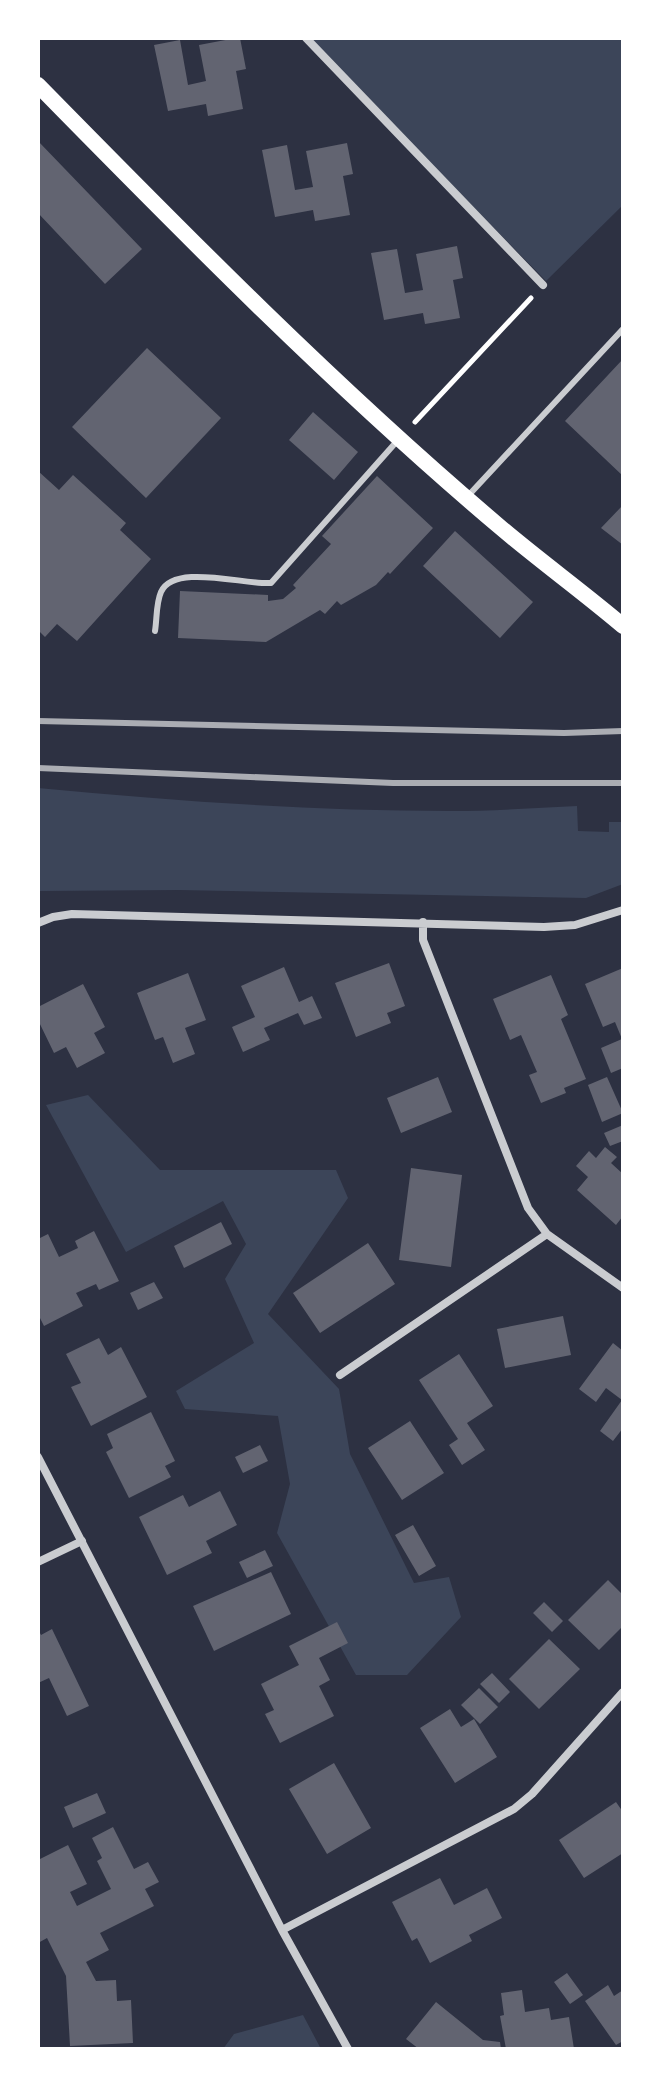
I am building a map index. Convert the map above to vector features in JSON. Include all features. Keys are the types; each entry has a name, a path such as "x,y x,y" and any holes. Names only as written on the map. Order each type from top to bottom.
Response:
{"main road":[{"path":"38,85 209,260 400,437 500,528 623,626"}],"street":[{"path":"306,38 543,285"},
{"path":"38,923 72,914 575,925 623,910"},
{"path":"423,922 423,940 528,1208 547,1234 623,1288"},
{"path":"340,1375 547,1234"},
{"path":"38,1457 282,1930 348,2049"},
{"path":"38,1562 82,1541"},
{"path":"282,1930 514,1809 532,1794 623,1692"}],"lane":[{"path":"467,497 623,329"},
{"path":"155,631 161,592 171,580 194,576 271,583 400,437"}],"path":[{"path":"400,437 543,285"}],"shaded area":[{"path":"308,38 623,38 623,205 546,281"},
{"path":"38,788 192,801 398,811 577,806 578,831 609,832 609,822 623,822 623,884 586,898 179,890 40,891"},
{"path":"88,1095 160,1170 336,1170 348,1198 268,1314 339,1389 350,1454 414,1583 449,1577 461,1617 407,1675 356,1675 277,1533 290,1484 278,1416 185,1409 176,1391 254,1343 225,1279 246,1244 223,1201 126,1252 46,1105"},
{"path":"303,2015 321,2049 223,2049 234,2034"}],"building":[{"path":"240,38 246,69 236,71 243,109 208,116 206,104 168,111 154,45 180,40 188,85 206,81 199,45"},
{"path":"38,141 142,249 105,284 38,213"},
{"path":"347,143 353,174 343,176 350,215 315,221 313,210 275,217 262,150 287,145 295,190 313,187 306,151"},
{"path":"457,246 463,278 453,280 460,318 425,324 423,313 384,320 371,253 397,249 405,293 423,290 416,254"},
{"path":"147,348 221,418 146,498 72,427"},
{"path":"623,359 623,476 565,421"},
{"path":"313,412 358,452 334,480 289,440"},
{"path":"38,471 59,490 73,475 126,523 120,530 151,559 77,641 57,624 45,637 38,630"},
{"path":"377,476 433,528 390,574 388,572 376,585 341,605 337,601 325,614 320,610 266,642 178,638 180,591 268,595 268,601 283,599 296,588 293,585 331,544 322,536"},
{"path":"623,505 623,545 601,528"},
{"path":"455,531 533,602 500,638 423,566"},
{"path":"389,963 405,1006 387,1013 391,1023 356,1037 335,983"},
{"path":"284,967 299,1002 312,996 322,1018 304,1025 298,1013 264,1028 270,1040 243,1052 232,1027 255,1017 241,986"},
{"path":"623,968 623,1068 611,1073 601,1048 622,1039 615,1022 603,1027 585,984"},
{"path":"188,973 206,1020 185,1028 195,1054 173,1063 163,1037 155,1040 137,993"},
{"path":"551,975 568,1015 561,1019 586,1079 564,1088 566,1093 541,1103 529,1075 537,1072 521,1035 510,1040 493,999"},
{"path":"83,984 105,1027 94,1033 105,1053 77,1068 66,1047 54,1053 38,1020 38,1007"},
{"path":"438,1077 452,1112 401,1133 387,1098"},
{"path":"607,1077 623,1113 602,1122 588,1085"},
{"path":"623,1125 623,1141 610,1146 604,1133"},
{"path":"605,1147 617,1157 611,1163 623,1174 623,1216 616,1225 577,1190 588,1177 576,1166 589,1151 596,1158"},
{"path":"411,1168 462,1175 451,1267 399,1260"},
{"path":"221,1222 232,1244 184,1268 174,1246"},
{"path":"94,1231 119,1281 99,1290 96,1284 76,1293 83,1306 44,1326 38,1314 38,1239 48,1234 59,1257 78,1248 75,1241"},
{"path":"368,1243 395,1284 320,1333 293,1293"},
{"path":"154,1282 163,1298 138,1310 130,1293"},
{"path":"563,1316 571,1355 505,1368 497,1329"},
{"path":"99,1338 108,1355 121,1347 147,1397 91,1426 71,1387 81,1383 66,1354"},
{"path":"613,1343 623,1351 623,1428 613,1441 600,1431 622,1400 606,1388 596,1402 579,1389"},
{"path":"459,1354 493,1406 467,1423 485,1450 462,1465 449,1445 458,1439 419,1380"},
{"path":"151,1412 175,1461 165,1466 171,1477 129,1498 106,1452 113,1448 107,1434"},
{"path":"410,1421 444,1473 402,1500 368,1448"},
{"path":"260,1445 268,1461 243,1473 235,1457"},
{"path":"220,1491 237,1525 206,1541 212,1553 167,1575 139,1517 183,1495 189,1507"},
{"path":"413,1525 436,1566 419,1576 395,1535"},
{"path":"265,1550 273,1566 247,1578 239,1562"},
{"path":"271,1572 291,1614 214,1651 193,1606"},
{"path":"608,1580 623,1595 623,1626 599,1650 568,1620"},
{"path":"544,1602 563,1621 552,1632 533,1613"},
{"path":"337,1622 348,1643 319,1658 330,1680 319,1686 334,1716 280,1743 265,1714 274,1710 261,1684 299,1665 289,1646"},
{"path":"38,1629 41,1635 52,1629 89,1706 67,1716 49,1678 38,1683"},
{"path":"549,1639 580,1669 539,1709 509,1679"},
{"path":"492,1673 510,1692 499,1703 480,1684"},
{"path":"479,1688 498,1707 480,1724 461,1705"},
{"path":"450,1709 461,1727 474,1719 497,1757 455,1783 420,1728"},
{"path":"334,1763 371,1828 327,1854 289,1789"},
{"path":"97,1793 106,1813 73,1828 64,1807"},
{"path":"616,1802 623,1812 623,1853 584,1878 559,1840"},
{"path":"113,1827 134,1869 148,1862 159,1882 145,1889 154,1906 100,1933 109,1950 86,1962 96,1981 116,1980 117,2001 131,2000 133,2043 70,2046 66,1976 47,1938 38,1943 38,1860 68,1845 87,1884 70,1892 77,1906 111,1889 97,1861 102,1858 92,1838"},
{"path":"440,1878 454,1905 487,1888 502,1918 469,1935 472,1941 430,1963 417,1938 412,1941 392,1902"},
{"path":"567,1973 583,1995 570,2004 554,1982"},
{"path":"608,1985 614,1996 623,1990 623,2041 616,2045 585,2001"},
{"path":"522,1990 525,2012 549,2008 551,2020 569,2017 574,2049 506,2049 500,2016 504,2015 501,1993"},
{"path":"436,2002 483,2040 500,2042 501,2049 419,2049 406,2039"}],"railway":[{"path":"38,721 564,733 623,731"},
{"path":"38,768 393,783 623,783"}]}
